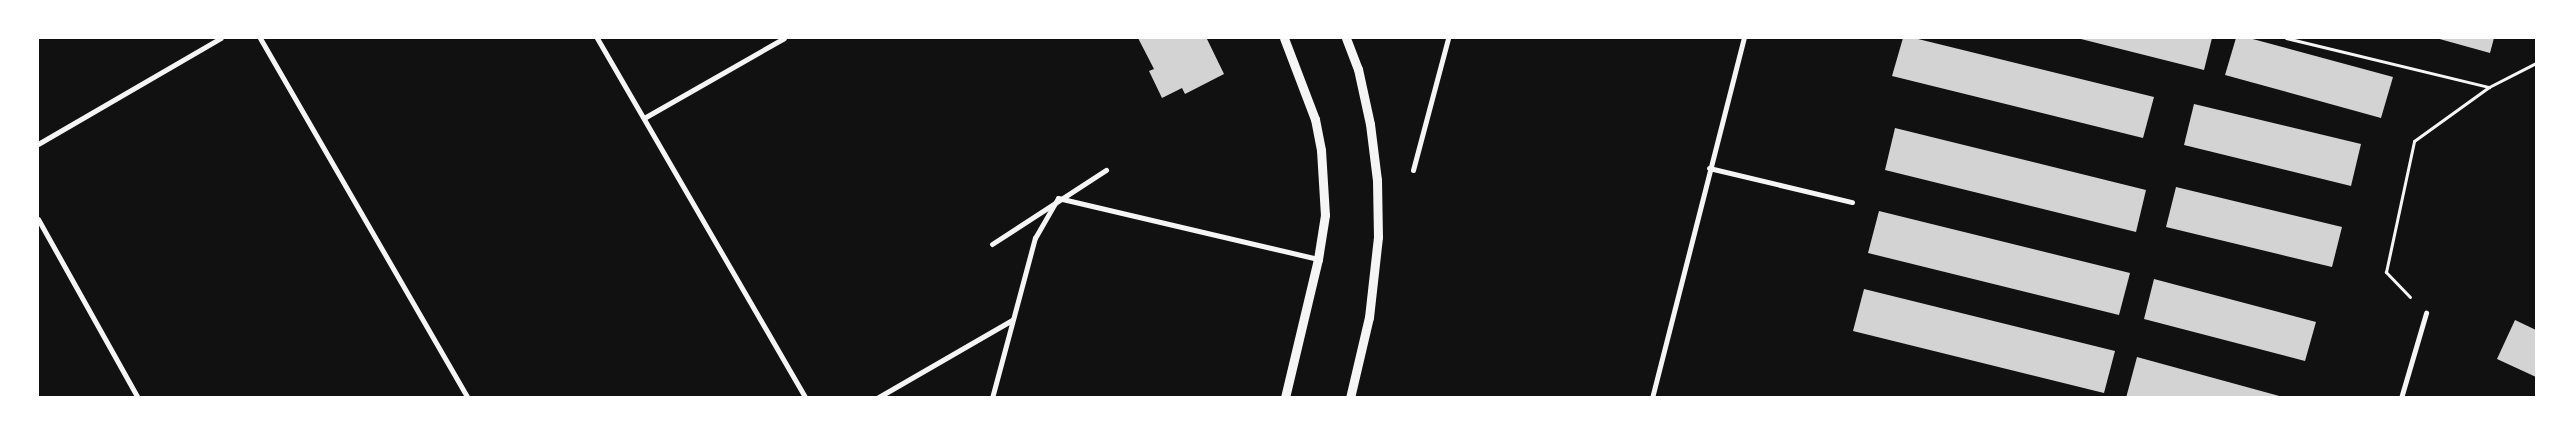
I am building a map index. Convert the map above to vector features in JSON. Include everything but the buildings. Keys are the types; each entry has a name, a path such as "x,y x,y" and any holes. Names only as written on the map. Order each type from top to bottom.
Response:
{"street":[{"path":"38,144 221,38"},
{"path":"260,38 468,398"},
{"path":"597,38 806,398"},
{"path":"644,118 784,38"},
{"path":"1284,38 1305,89 1322,150 1325,214 1318,259 1285,398"},
{"path":"1346,38 1358,69 1370,124 1377,180 1378,237 1369,317 1350,398"},
{"path":"1413,170 1448,38"},
{"path":"1652,398 1709,168 1744,38"},
{"path":"1709,168 1852,202"},
{"path":"992,244 1058,198 1106,170"},
{"path":"1058,198 1318,259"},
{"path":"992,398 1035,238 1058,198"},
{"path":"38,218 138,398"},
{"path":"2401,398 2426,313"},
{"path":"876,398 1012,320"}],"path":[{"path":"2286,38 2489,87"},
{"path":"2426,313 2386,272 2414,142 2489,87 2536,63"}]}
